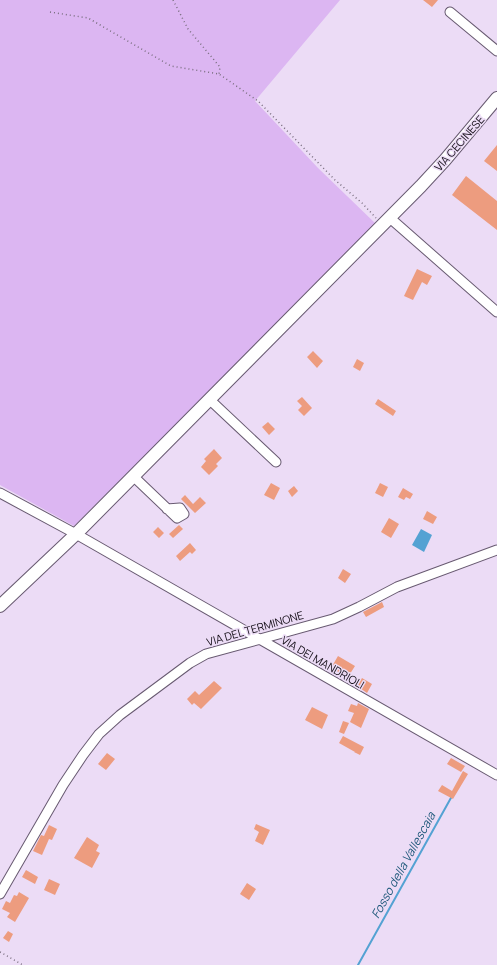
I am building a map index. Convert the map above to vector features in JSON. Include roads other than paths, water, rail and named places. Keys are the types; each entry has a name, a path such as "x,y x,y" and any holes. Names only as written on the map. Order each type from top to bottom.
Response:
{"main road":[{"name":"VIA CECINESE","path":"0,606 76,534 386,222 445,160 497,98"}],"street":[{"path":"450,12 497,51"},
{"path":"386,222 497,312"},
{"path":"209,399 276,462"},
{"path":"133,476 167,509"},
{"name":"VIA DEI MANDRIOLI","path":"0,494 76,534 497,776"},
{"name":"VIA DEL TERMINONE","path":"0,894 63,785 99,734 120,715 198,658 206,654 333,619 359,607 397,586 497,550"}],"water":[{"path":"421,529 432,535 424,552 412,545"}],"waterway":[{"name":"Fosso della Vallescaia","path":"358,965 452,796"}]}
